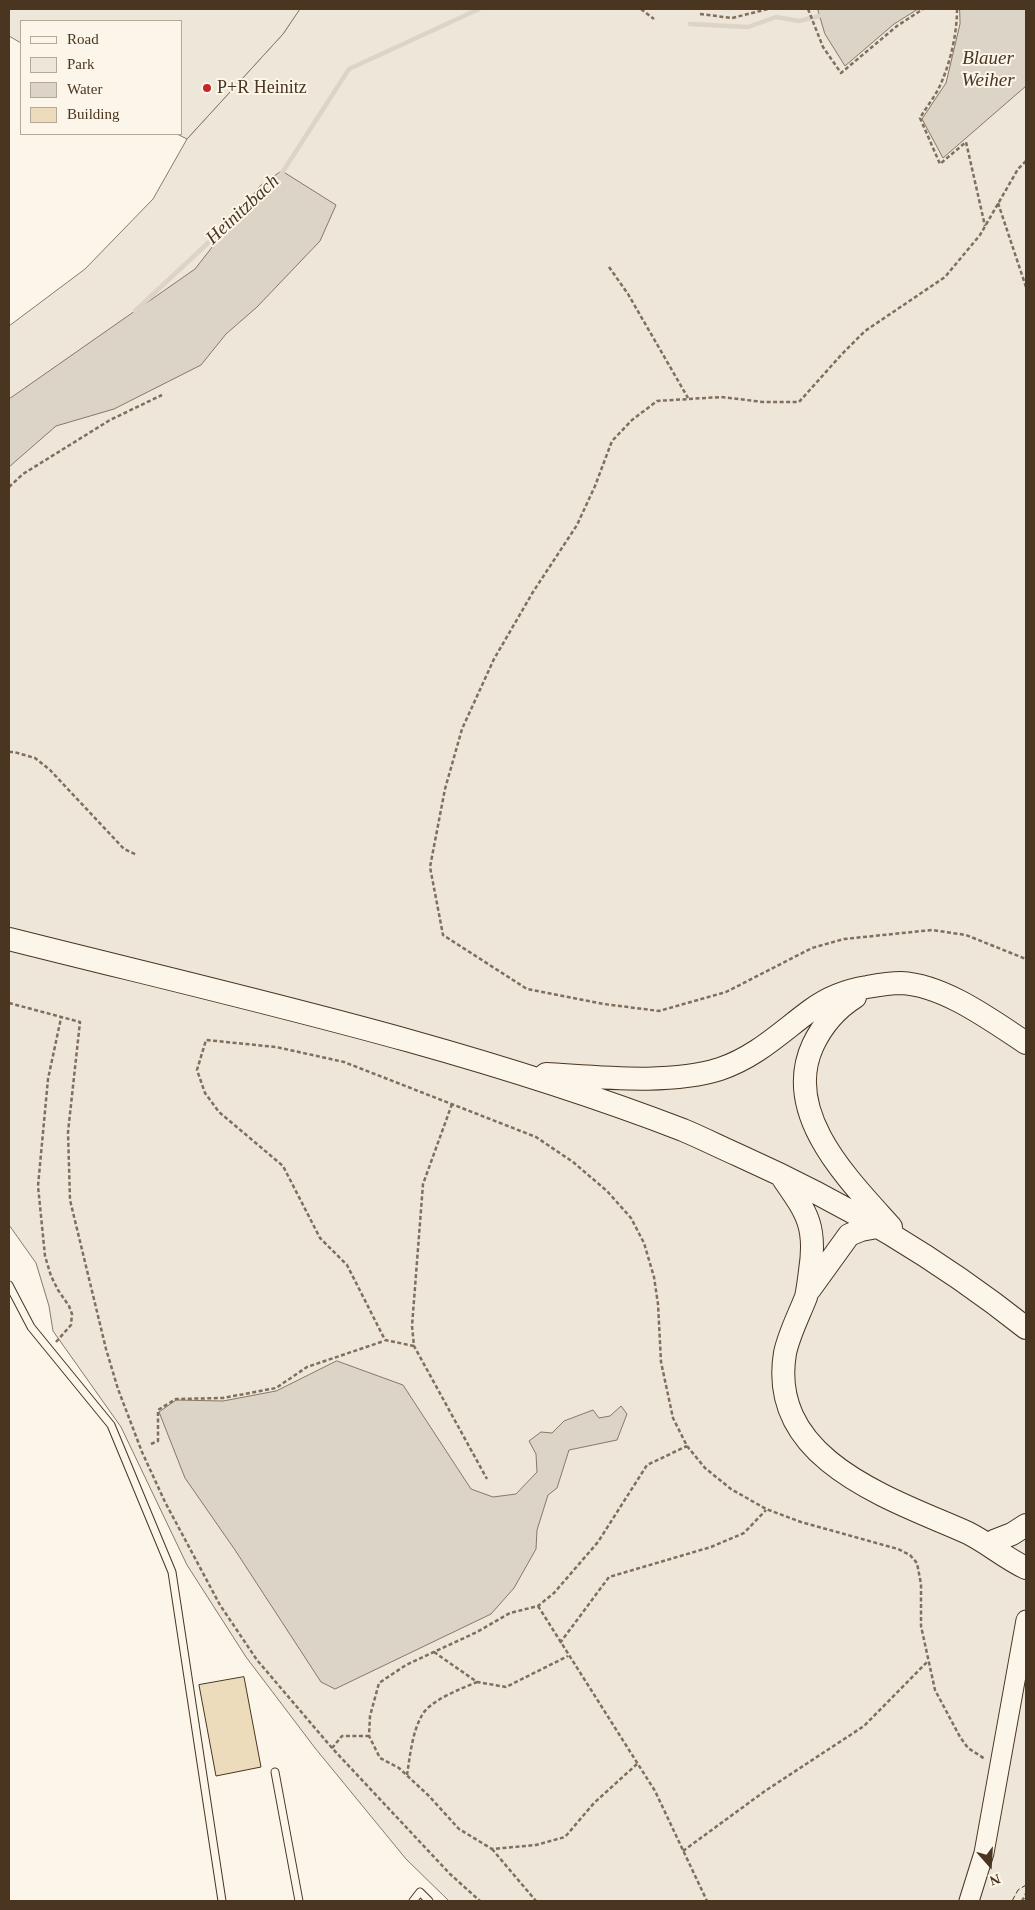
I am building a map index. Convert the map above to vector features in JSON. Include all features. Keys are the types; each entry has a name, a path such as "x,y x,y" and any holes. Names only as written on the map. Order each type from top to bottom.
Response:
{"highway":[{"path":"9,939 328,1018 516,1072 685,1131 836,1202 905,1243 966,1284 1026,1328"},
{"path":"516,1072 628,1079 718,1070 758,1051 815,1007 836,996 855,989 902,983 921,986 961,1003 1026,1043"},
{"path":"877,985 848,1002 835,1012 824,1025 812,1049 807,1067 806,1086 813,1122 820,1138 838,1166 905,1243"},
{"path":"779,1174 804,1208 811,1224 813,1239 806,1294 786,1352 783,1373 784,1386 791,1411 809,1443 836,1468 861,1484 985,1539 1026,1554"},
{"path":"806,1294 849,1235 860,1230 877,1227"},
{"path":"985,1539 1012,1534 1026,1525"},
{"path":"985,1539 1009,1560 1026,1568"}],"main road":[{"path":"969,1901 984,1853 1026,1620"}],"lane":[{"path":"9,1285 31,1327 111,1425 172,1572 222,1901"},
{"path":"275,1772 299,1901"},
{"path":"413,1901 420,1892 429,1901"}],"path":[{"path":"641,9 654,19"},
{"path":"700,14 732,18 768,9"},
{"path":"808,9 823,48 841,73 897,26 923,9"},
{"path":"957,9 957,24 950,58 942,82 920,118 940,164 966,142 985,226"},
{"path":"1026,161 1018,170 980,235 945,277 865,331 799,402 763,402 721,397 657,401 632,420 612,441 595,486 577,525 533,592 494,659 462,729 445,789 430,867 443,935 527,989 604,1004 659,1011 726,992 812,948 844,939 932,930 966,935 1026,959"},
{"path":"998,203 1026,287"},
{"path":"609,267 628,294 688,398"},
{"path":"9,488 23,474 110,420 162,396"},
{"path":"9,752 35,758 50,770 124,849 137,855"},
{"path":"9,1003 80,1022 68,1132 70,1200 106,1349 118,1389 142,1452 165,1502 220,1605 257,1660 332,1748 450,1874 480,1901"},
{"path":"49,1349 71,1325 72,1314 51,1276 45,1256 38,1186 48,1079 61,1018"},
{"path":"385,1340 347,1265 320,1238 283,1166 219,1112 204,1093 197,1070 206,1040 276,1047 344,1062 536,1137 573,1162 607,1191 631,1218 644,1243 654,1277 658,1304 661,1362 673,1418 687,1446 706,1468 731,1489 766,1509 801,1522 898,1549 910,1555 917,1563 921,1584 921,1626 935,1690 960,1737 968,1748 1000,1769"},
{"path":"452,1104 423,1184 412,1326 414,1346 488,1479"},
{"path":"151,1444 158,1441 158,1410 176,1398 222,1398 276,1388 308,1367 385,1340 414,1346"},
{"path":"536,1901 492,1849 459,1829 429,1796 399,1768 380,1758 369,1736 370,1716 380,1683 406,1665 477,1632 510,1613 538,1606 554,1593 598,1542 647,1465 687,1446"},
{"path":"560,1643 609,1577 711,1547 736,1537 744,1533 766,1509"},
{"path":"538,1606 655,1791 707,1901"},
{"path":"434,1652 477,1682 506,1687 568,1656"},
{"path":"683,1851 765,1790 864,1726 929,1660"},
{"path":"406,1775 411,1748 421,1716 443,1696 477,1682"},
{"path":"332,1748 342,1736 369,1736"},
{"path":"492,1849 536,1845 565,1837 594,1802 637,1764"},
{"path":"1022,1901 1026,1894"}],"green space":[{"path":"300,9 1026,9 1026,1901 449,1901 406,1859 315,1748 246,1657 187,1565 121,1427 53,1331 49,1306 36,1263 9,1225 9,326 85,269 153,199 187,139 283,34"}],"shaded area":[{"name":"P+R Heinitz","path":"9,9 300,9 283,34 187,139 179,135 182,135 182,20 20,20 20,42 9,36"}],"water":[{"path":"818,9 918,9 894,24 845,66 825,34"},
{"name":"Blauer Weiher","path":"960,9 1026,9 1026,86 943,158 922,119 946,83 960,24"},
{"path":"282,171 336,205 320,241 257,307 226,334 201,365 114,409 56,426 9,467 9,399 195,269 260,186"},
{"path":"337,1361 403,1385 471,1489 493,1497 516,1494 537,1472 536,1454 529,1441 541,1432 552,1433 564,1421 593,1410 599,1418 610,1416 621,1406 627,1414 617,1440 569,1450 557,1488 548,1495 537,1530 536,1549 514,1588 491,1614 335,1689 321,1682 235,1550 185,1478 159,1412 176,1400 223,1401 276,1391"}],"building":[{"path":"244,1677 261,1767 216,1776 199,1685"}],"waterway":[{"name":"Heinitzbach","path":"280,176 349,69 479,9"},
{"path":"690,24 748,27 776,17 799,21 819,16"},
{"name":"Heinitzbach","path":"135,311 237,216"}],"fence":[{"path":"1012,1901 1018,1890 1026,1885"}],"place":[{"name":"P+R Heinitz","path":"207,88"}]}
